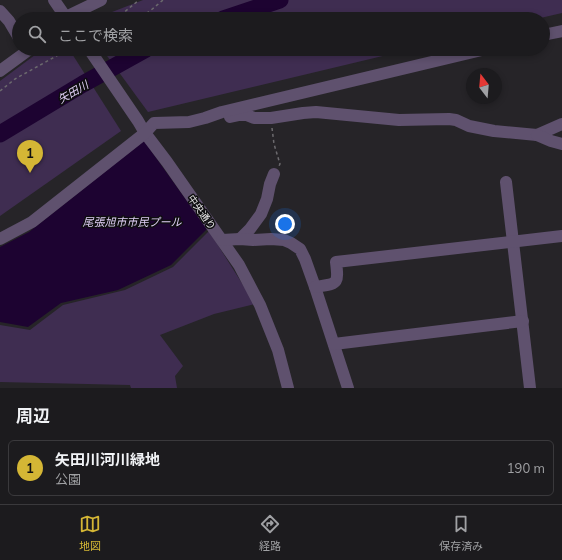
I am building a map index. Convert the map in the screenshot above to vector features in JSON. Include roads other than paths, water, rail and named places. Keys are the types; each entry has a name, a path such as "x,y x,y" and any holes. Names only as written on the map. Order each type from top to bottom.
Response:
{"street":[{"path":"54,0 62,12"},
{"path":"78,12 101,0"},
{"path":"0,11 12,26"},
{"path":"550,34 562,31"},
{"path":"0,71 20,56"},
{"name":"中央通り","path":"94,56 138,120 145,133 167,162 239,266 260,305 278,350 288,388"},
{"path":"0,239 32,222 145,133 154,123 189,122 222,112 457,56"},
{"path":"206,118 213,120 244,114 254,118 271,118 316,112 399,120 449,119 456,120 469,126 494,131 537,135 562,144"},
{"path":"537,135 562,124"},
{"path":"240,239 250,229 261,214 274,174"},
{"path":"506,182 530,388"},
{"path":"315,287 333,283 337,280 336,262 562,236"},
{"path":"222,240 253,240 271,238 284,240 300,249 315,287 348,388"},
{"path":"334,344 523,321"}],"water":[{"name":"尾張旭市市民プール","path":"144,141 207,229 171,265 118,290 61,303 28,327 0,322 0,247 29,232"}],"waterway":[{"name":"矢田川","path":"244,12 280,0"},
{"name":"矢田川","path":"0,134 83,84 133,56"}],"place":[{"name":"矢田川河川緑地","path":"30,173"}]}
